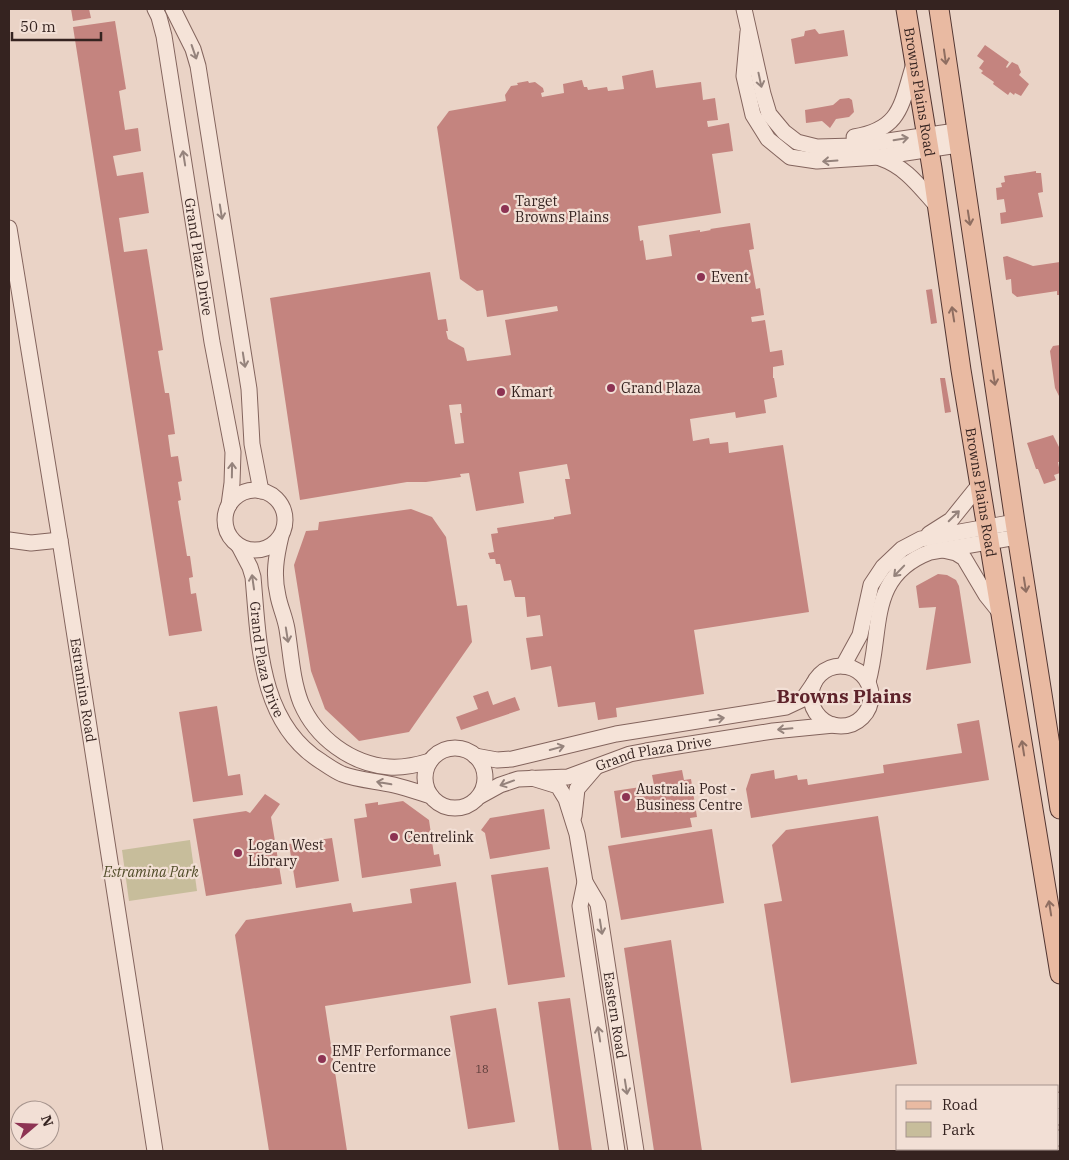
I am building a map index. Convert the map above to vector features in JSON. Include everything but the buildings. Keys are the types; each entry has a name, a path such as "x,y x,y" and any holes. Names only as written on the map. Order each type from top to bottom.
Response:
{"main road":[{"name":"Browns Plains Road","path":"906,9 980,484 1060,974"},
{"path":"938,9 1060,808"}],"street":[{"name":"Grand Plaza Drive","path":"156,9 160,17 164,36 211,332 233,452 229,505"},
{"name":"Grand Plaza Drive","path":"172,9 193,49 198,66 249,389 252,444 261,491"},
{"path":"744,9 769,114 784,132 797,142 817,147 927,143"},
{"path":"748,32 744,76 754,114 768,139 790,156 817,161 879,157 927,143 957,138"},
{"path":"838,146 846,138 877,132 892,121 899,109 914,64"},
{"path":"879,157 899,166 937,206"},
{"name":"Estramina Road","path":"9,228 60,540 155,1151"},
{"path":"843,666 860,635 871,586 876,576 890,559 902,549 951,520 980,484"},
{"path":"252,490 261,491 274,497 284,512 285,521 281,536 267,548 248,550 239,546 228,534 226,526 226,512 229,505 235,498 252,490"},
{"path":"921,539 1016,529"},
{"path":"868,682 882,601 893,576 904,565 918,556 988,533"},
{"name":"Grand Plaza Drive","path":"281,536 275,564 278,596 286,627 295,683 302,704 314,725 330,743 346,754 366,762 388,767 401,767 430,761"},
{"path":"9,540 32,543 60,540"},
{"name":"Grand Plaza Drive","path":"239,546 253,577 262,660 269,694 283,724 313,756 340,773 353,778 394,785 430,796"},
{"path":"941,550 956,553 964,558 986,595 1002,615"},
{"path":"843,666 858,670 868,682 871,690 871,699 864,715 858,721 842,726 826,721 814,708 811,700 814,683 824,671 843,666"},
{"name":"Grand Plaza Drive","path":"475,756 504,760 616,734 786,707 803,699 814,683"},
{"name":"Grand Plaza Drive","path":"480,796 500,785 518,779 568,777 630,754 773,731 834,725"},
{"path":"451,748 460,749 475,756 481,763 485,780 480,796 466,807 447,807 438,803 430,796 426,788 426,769 430,761 442,751 451,748"},
{"name":"Eastern Road","path":"574,822 578,789 595,768"},
{"name":"Eastern Road","path":"532,778 558,786 566,799 577,834 585,882 598,904 636,1151"},
{"name":"Eastern Road","path":"585,882 580,906 617,1151"}],"green space":[{"name":"Estramina Park","path":"190,840 197,891 129,901 122,850"}],"place":[{"name":"Target Browns Plains","path":"505,209"},
{"name":"Event","path":"701,277"},
{"name":"Grand Plaza","path":"611,388"},
{"name":"Kmart","path":"501,392"},
{"name":"Australia Post - Business Centre","path":"626,797"},
{"name":"Centrelink","path":"394,837"},
{"name":"Logan West Library","path":"238,853"},
{"name":"EMF Performance Centre","path":"322,1059"}],"district":[{"name":"Browns Plains","path":"844,696"}]}
